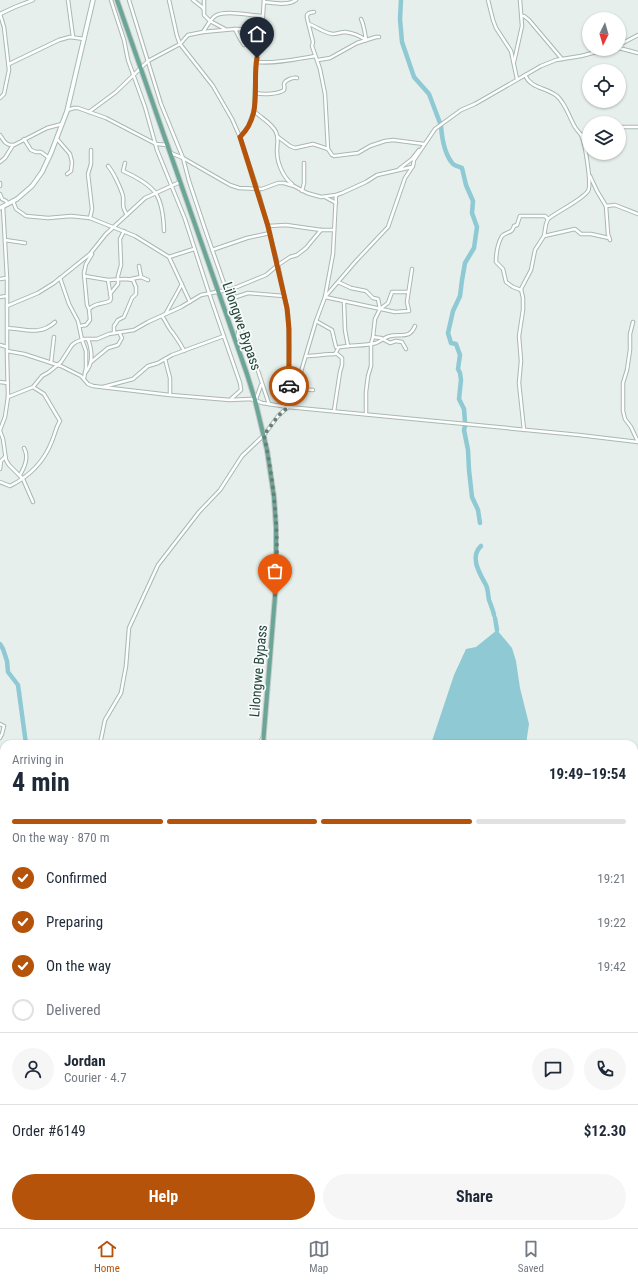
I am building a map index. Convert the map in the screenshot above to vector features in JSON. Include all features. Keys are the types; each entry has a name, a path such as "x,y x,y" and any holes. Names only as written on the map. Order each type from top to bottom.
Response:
{"main road":[{"name":"Lilongwe Bypass","path":"117,0 236,342 255,400 264,435 274,497 277,572 263,740"}],"street":[{"path":"0,98 3,96 7,85 9,64 4,27 0,16 15,7 33,0"},
{"path":"68,0 72,37"},
{"path":"32,502 23,479 9,465 5,457 3,439 0,430 6,412 8,397 7,278 4,213 1,207 24,194 35,182 49,158 66,111 93,0"},
{"path":"111,0 157,150 185,219 241,388 239,393 230,400"},
{"path":"129,0 161,104 183,158 212,250 239,326 249,344 269,404"},
{"path":"168,0 180,44 213,86 232,119 240,137 257,188 278,265 289,329 288,407"},
{"path":"193,0 204,10"},
{"path":"204,0 204,15 210,21 227,30"},
{"path":"240,137 248,127 254,110 256,93 256,62 262,30 264,1 286,4 296,0"},
{"path":"488,0 492,20 499,34 511,51 517,79"},
{"path":"514,63 522,26 520,0"},
{"path":"314,12 307,15 315,56 318,60 324,94 328,149 332,155 358,153 370,146 393,140 424,144"},
{"path":"203,32 216,15 231,13 263,16"},
{"path":"522,16 532,23 562,59"},
{"path":"361,19 366,40"},
{"path":"309,24 333,34 345,32 360,36 366,40"},
{"path":"89,112 116,92 148,61 180,44 188,35 235,29 262,30"},
{"path":"235,29 244,45"},
{"path":"626,42 638,35"},
{"path":"9,64 45,46 67,38 72,37 84,39"},
{"path":"318,60 330,58 357,43 379,37"},
{"path":"626,48 638,52"},
{"path":"256,62 270,63 315,56"},
{"path":"325,298 369,246 388,227 405,178 413,166 414,160 432,132 461,110 475,104 545,64 582,56"},
{"path":"525,75 532,84 541,89 549,90 560,98 574,127 581,135 590,175 606,206 609,239 591,234 579,233 575,229 544,236"},
{"path":"256,93 260,95 281,92 284,90 284,84 287,81 297,78"},
{"path":"66,111 78,108 106,118 156,144 168,145"},
{"path":"254,110 272,125 276,131 278,137 277,158 288,181 302,191 316,196 325,197 336,195 366,182 377,175 413,166"},
{"path":"0,162 5,158 14,145 47,128 62,124"},
{"path":"626,127 638,127"},
{"path":"0,135 9,145 14,145"},
{"path":"278,137 295,148 314,144 328,149"},
{"path":"56,138 71,156 71,171 68,174"},
{"path":"24,139 31,150 41,152 49,158"},
{"path":"0,144 4,141"},
{"path":"399,169 412,159 424,144"},
{"path":"90,218 92,209 88,174 91,164 92,150"},
{"path":"170,153 183,158 230,185 244,189 265,188 278,183 294,186"},
{"path":"125,162 123,171 147,184 156,192 160,199 164,215 164,231"},
{"path":"302,191 304,183 304,163"},
{"path":"108,166 123,195 123,209 126,215"},
{"path":"524,430 519,380 521,361 519,336 523,310 522,286 531,270 535,250 544,236 548,219 588,191 590,175"},
{"path":"7,306 43,290 60,278 90,254 113,227 145,198 181,182"},
{"path":"0,194 2,199 8,204"},
{"path":"101,740 105,720 121,693 126,666 129,628 158,565 199,512 220,490 242,456 264,435 278,416 288,407 296,389 316,321 325,298 333,254 336,195"},
{"path":"325,197 336,203"},
{"path":"13,201 16,209 28,217 48,218 66,216 90,218 135,236 169,257 190,302"},
{"path":"606,206 616,205 638,214"},
{"path":"521,290 506,282 503,269 496,262 497,248 503,236 511,231 517,224 520,216 545,216 548,219"},
{"path":"268,226 286,225 322,230 334,230"},
{"path":"8,397 33,386 42,376 58,365 73,344 82,340 134,330 201,295 227,290 266,275 278,265 290,257 297,255 306,248 322,230"},
{"path":"110,294 118,286 121,265 120,240 124,231"},
{"path":"212,250 247,238 270,233"},
{"path":"5,240 25,243"},
{"path":"169,257 194,248"},
{"path":"80,326 86,325 89,321 89,309 87,305 84,276 86,264 94,250"},
{"path":"139,266 141,278"},
{"path":"325,298 399,312 409,311 407,302 412,269"},
{"path":"84,276 108,280 141,278 148,280"},
{"path":"0,279 7,278"},
{"path":"60,278 69,304 75,313 80,326 82,340 86,351 84,378"},
{"path":"114,333 114,326 118,320 124,317 132,298 136,294 136,287 131,279"},
{"path":"89,309 94,305 105,304 110,301 108,280"},
{"path":"338,282 351,288 366,291 373,298 378,299 380,309"},
{"path":"166,313 182,284"},
{"path":"227,290 236,297 248,293 284,296"},
{"path":"366,414 366,392 371,366 371,344 375,319 380,309 388,302 392,292 408,292"},
{"path":"0,297 7,296"},
{"path":"344,302 345,330 348,346"},
{"path":"162,316 184,351"},
{"path":"316,321 332,330 336,347 338,348"},
{"path":"7,328 38,331 55,322"},
{"path":"633,322 630,334 630,350 627,370 623,383 623,411 625,419 631,427 638,442"},
{"path":"236,342 239,326"},
{"path":"338,348 371,344 392,335 407,335 414,330 415,326"},
{"path":"91,362 108,348 118,345 122,339 119,332"},
{"path":"101,387 133,379 146,366 224,336"},
{"path":"51,363 54,337"},
{"path":"373,338 390,343 396,341 402,342 406,349"},
{"path":"85,374 89,369 91,362 91,348 88,339"},
{"path":"0,345 7,347"},
{"path":"336,353 338,348"},
{"path":"7,351 27,355 66,368 84,378 88,384 93,386 170,395 230,400 255,400 262,403 288,407 638,442"},
{"path":"306,356 336,353 342,358 334,411"},
{"path":"164,359 170,378 170,395"},
{"path":"0,382 8,383"},
{"path":"255,400 262,385"},
{"path":"0,482 10,486 23,479 33,470 44,458 53,440 60,420 44,394 33,386"},
{"path":"296,389 313,390"},
{"path":"20,475 26,459 26,451 24,448"},
{"path":"0,469 1,461 5,457"},
{"path":"0,724 4,726 4,730 0,738"},
{"path":"261,740 264,735"}],"water":[{"path":"497,630 512,648 529,724 527,740 432,740 454,675 466,649 476,647"}],"waterway":[{"path":"401,0 400,19 402,42 414,77 429,94 440,123"},
{"path":"441,126 447,156 453,164 462,168 466,185 473,201 472,213 477,227 474,248 465,263 460,296 453,311 448,333 451,343 456,344 460,355 458,369 461,380 459,399 464,409 465,422"},
{"path":"465,426 464,430 468,450 472,497 478,510 480,523"},
{"path":"481,546 476,555 477,566 487,587 489,600 494,615"},
{"path":"495,618 497,630"},
{"path":"0,644 7,661 8,672 18,685 25,740"}],"way so far":[{"path":"275,595 277,572 274,497 264,435 278,416 288,407 289,386"}],"route":[{"path":"257,58 256,100 254,110 248,127 240,137 268,226 287,308 290,349 289,386"}]}
